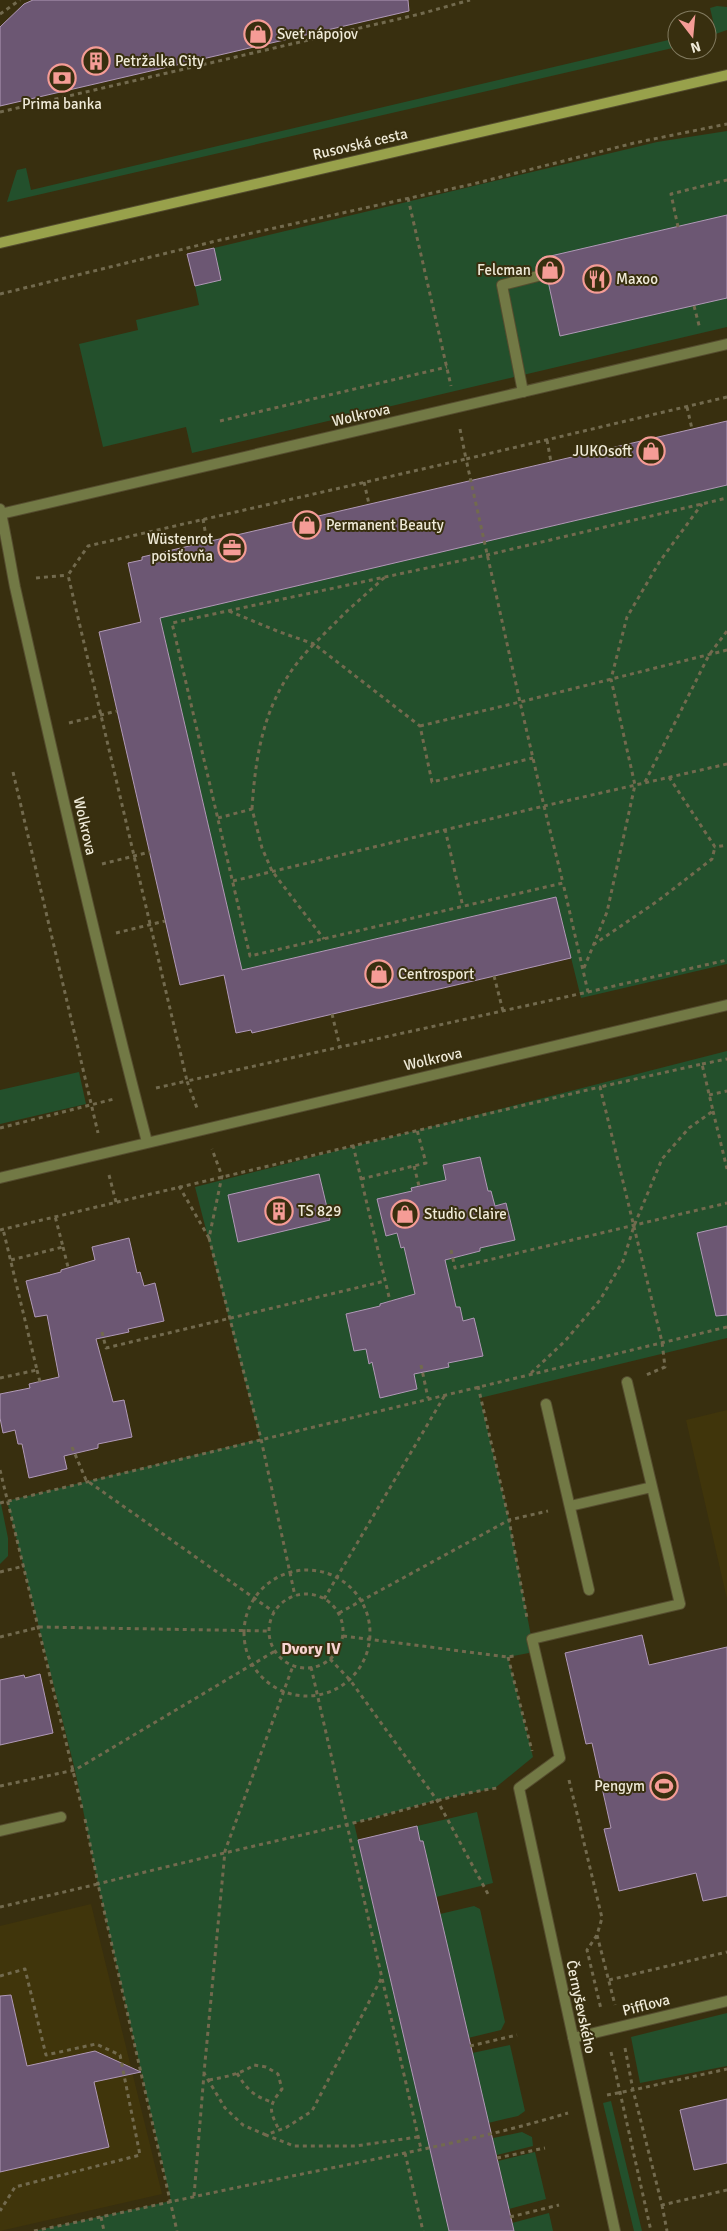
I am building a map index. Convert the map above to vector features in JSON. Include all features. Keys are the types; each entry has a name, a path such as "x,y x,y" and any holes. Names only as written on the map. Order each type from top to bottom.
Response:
{"street":[{"name":"Rusovská cesta","path":"0,243 727,75"},
{"path":"523,392 502,285 546,274"},
{"name":"Wolkrova","path":"147,1142 47,729 1,512 77,496 727,344"},
{"name":"Wolkrova","path":"0,1178 727,1005"},
{"path":"519,1788 560,1758 532,1639 680,1604 628,1382"},
{"path":"546,1404 589,1590"},
{"path":"570,1506 652,1487"},
{"name":"Černyševského","path":"519,1788 616,2231"},
{"path":"0,1831 61,1817"},
{"name":"Pifflova","path":"573,2038 727,2001"}],"path":[{"path":"0,14 20,0"},
{"path":"0,112 420,14 470,0"},
{"path":"0,294 216,241 474,184 634,143 727,124"},
{"path":"678,227 671,194 727,180"},
{"path":"408,198 520,702 588,992"},
{"path":"220,421 447,367"},
{"path":"187,1080 68,575 88,546 727,397"},
{"path":"687,407 692,429"},
{"path":"547,440 552,462"},
{"path":"364,482 369,504"},
{"path":"563,883 250,956 172,623 487,555 727,498"},
{"path":"583,968 607,912 635,785 611,679 627,617 660,561 702,503"},
{"path":"203,519 207,542"},
{"path":"324,939 272,871 262,848 252,809 254,770 271,705 304,654 346,611 387,576"},
{"path":"228,611 314,644 420,726 432,782 533,758"},
{"path":"644,782 708,655 727,632"},
{"path":"420,726 727,650"},
{"path":"47,729 117,710"},
{"path":"233,881 445,829 727,764"},
{"path":"14,772 91,1105 116,1202"},
{"path":"593,946 659,900 712,859 715,847 669,777"},
{"path":"218,818 252,809"},
{"path":"445,829 463,907"},
{"path":"715,847 727,845"},
{"path":"80,870 150,852"},
{"path":"96,937 166,921"},
{"path":"0,1128 187,1080 727,960"},
{"path":"494,976 503,1011"},
{"path":"332,1014 340,1047"},
{"path":"40,1382 2,1230 416,1130 727,1059"},
{"path":"702,1064 727,1169"},
{"path":"600,1087 662,1342 665,1367"},
{"path":"709,1095 727,1091"},
{"path":"530,1374 565,1341 600,1300 623,1261 634,1226 662,1159 689,1128 713,1111"},
{"path":"361,1179 426,1163 416,1130"},
{"path":"353,1145 390,1301"},
{"path":"414,1166 419,1186"},
{"path":"209,1238 222,1176"},
{"path":"179,1186 209,1238 260,1439 296,1596"},
{"path":"451,1250 455,1268 727,1203"},
{"path":"55,1216 68,1268"},
{"path":"11,1260 63,1247"},
{"path":"102,1332 106,1348 385,1281"},
{"path":"0,1502 727,1327"},
{"path":"421,1366 428,1398"},
{"path":"0,1378 37,1370"},
{"path":"478,1386 509,1520 532,1639"},
{"path":"324,1599 445,1394"},
{"path":"72,1447 86,1480 274,1612"},
{"path":"0,1470 74,1770 177,2231"},
{"path":"339,1613 509,1520 527,1516"},
{"path":"0,1572 24,1566"},
{"path":"306,1569 322,1571 337,1576 351,1587 362,1600 369,1620 370,1641 367,1655 350,1680 335,1690 318,1695 300,1696 284,1692 260,1676 252,1665 246,1649 243,1632 246,1615 253,1599 263,1587 276,1577 290,1572 306,1569"},
{"path":"314,1595 324,1599 339,1613 343,1625 338,1649 330,1659 311,1667 293,1666 282,1659 270,1642 269,1631 274,1612 280,1605 296,1596 314,1595"},
{"path":"0,1637 40,1627 269,1631"},
{"path":"342,1636 508,1657 534,1652"},
{"path":"0,1786 74,1770 275,1651"},
{"path":"508,1657 533,1757"},
{"path":"330,1659 350,1680 437,1800 488,1894"},
{"path":"194,2196 225,1852 293,1666"},
{"path":"311,1667 421,2149"},
{"path":"568,1776 602,1918 597,1934 587,1950 621,2092 651,2231"},
{"path":"496,1788 503,1782"},
{"path":"0,1907 225,1852 346,1825 437,1800 496,1788 519,1788"},
{"path":"609,1980 727,1952"},
{"path":"0,1976 25,1969 46,2055 96,2044 120,2055 140,2155 15,2187 0,2211"},
{"path":"266,2135 279,2130 312,2111 381,1979"},
{"path":"470,2046 517,2035"},
{"path":"209,2080 238,2073 254,2064 266,2067 278,2074 282,2089 272,2102 272,2114 279,2130"},
{"path":"204,2073 225,2108 244,2125 294,2146 355,2146 418,2137"},
{"path":"238,2073 244,2087 259,2099 272,2102"},
{"path":"34,2231 406,2153 539,2121 568,2112 587,2102 633,2090 668,2231"},
{"path":"497,2158 545,2148"},
{"path":"406,2153 423,2231"},
{"path":"662,2205 727,2190"},
{"path":"510,2217 559,2205"},
{"path":"101,2217 104,2231"}],"shaded area":[{"path":"727,1410 727,1599 686,1420"},
{"path":"91,1904 162,2194 0,2231 0,1926"}],"green space":[{"path":"717,6 727,7 727,30 717,34 717,10 710,10 710,8"},
{"path":"667,40 667,49 7,202 17,170 26,168 31,190"},
{"path":"727,131 727,327 192,453 186,427 103,447 79,344 138,330 136,320 199,305 195,286 221,279 214,248 657,142"},
{"path":"727,485 727,964 581,998 556,897 242,970 160,618"},
{"path":"727,1051 727,1338 480,1398 509,1520 534,1652 508,1657 533,1757 495,1788 437,1800 354,1823 431,2151 522,2132 532,2137 533,2146 497,2155 496,2153 449,2231 34,2231 171,2201 98,1884 75,1770 7,1501 260,1439 195,1187"},
{"path":"79,1072 86,1104 0,1124 0,1090"},
{"path":"0,1499 8,1538 8,1556 0,1564"},
{"path":"477,1812 493,1883 436,1897 423,1841 420,1841 417,1826"},
{"path":"474,1906 480,1909 505,2022 501,2030 468,2038 440,1914"},
{"path":"727,2013 727,2066 640,2083 631,2037"},
{"path":"510,2045 525,2111 518,2116 488,2123 472,2053"},
{"path":"611,2101 642,2231 634,2231 603,2103"},
{"path":"535,2152 546,2199 509,2209 498,2161"},
{"path":"549,2213 553,2231 514,2231 512,2223"}],"building":[{"name":"Petržalka City","path":"33,0 408,0 409,11 0,106 0,27 24,4"},
{"path":"727,215 727,298 560,336 548,281 553,273 551,269 545,267 542,258"},
{"path":"214,248 221,280 195,286 187,254"},
{"path":"727,421 727,485 160,618 242,970 556,897 571,958 252,1033 251,1030 236,1033 224,975 180,985 99,632 141,622 128,563 142,560 142,557"},
{"path":"480,1157 488,1191 491,1191 495,1206 506,1203 515,1240 480,1248 480,1251 445,1260 456,1307 460,1307 463,1321 474,1318 483,1356 448,1363 449,1367 414,1374 417,1389 380,1398 372,1362 369,1364 366,1349 354,1351 346,1314 380,1306 380,1304 415,1294 404,1247 401,1248 397,1233 386,1236 377,1199 412,1191 411,1188 446,1180 443,1165"},
{"name":"TS 829","path":"319,1174 330,1220 238,1242 228,1195"},
{"path":"727,1226 727,1315 716,1316 697,1233"},
{"path":"129,1238 137,1273 140,1272 144,1286 155,1283 164,1321 128,1329 129,1332 96,1339 113,1402 124,1400 132,1437 98,1444 98,1448 64,1456 67,1469 29,1478 22,1444 18,1444 15,1430 3,1433 0,1418 0,1394 30,1388 29,1384 59,1377 47,1315 35,1317 26,1281 61,1272 61,1270 95,1260 92,1247"},
{"name":"Pengym","path":"642,1635 649,1665 727,1647 727,1896 703,1901 696,1873 619,1891 604,1829 611,1828 592,1743 586,1744 565,1653"},
{"path":"40,1674 53,1733 0,1745 0,1680 24,1675 25,1678"},
{"path":"417,1826 420,1841 423,1841 514,2231 449,2231 358,1840"},
{"path":"11,1995 27,2066 95,2051 141,2072 94,2082 109,2147 0,2172 0,1996"},
{"path":"727,2099 727,2163 694,2170 680,2110"}],"place":[{"name":"Svet nápojov","path":"258,34"},
{"name":"Petržalka City","path":"96,61"},
{"name":"Prima banka","path":"62,78"},
{"name":"Felcman","path":"550,270"},
{"name":"Maxoo","path":"597,279"},
{"name":"JUKOsoft","path":"651,451"},
{"name":"Permanent Beauty","path":"307,525"},
{"name":"Wüstenrot poisťovňa","path":"232,548"},
{"name":"Centrosport","path":"379,974"},
{"name":"TS 829","path":"279,1211"},
{"name":"Studio Claire","path":"405,1214"},
{"name":"Pengym","path":"664,1786"}],"district":[{"name":"Dvory IV","path":"311,1649"}]}
